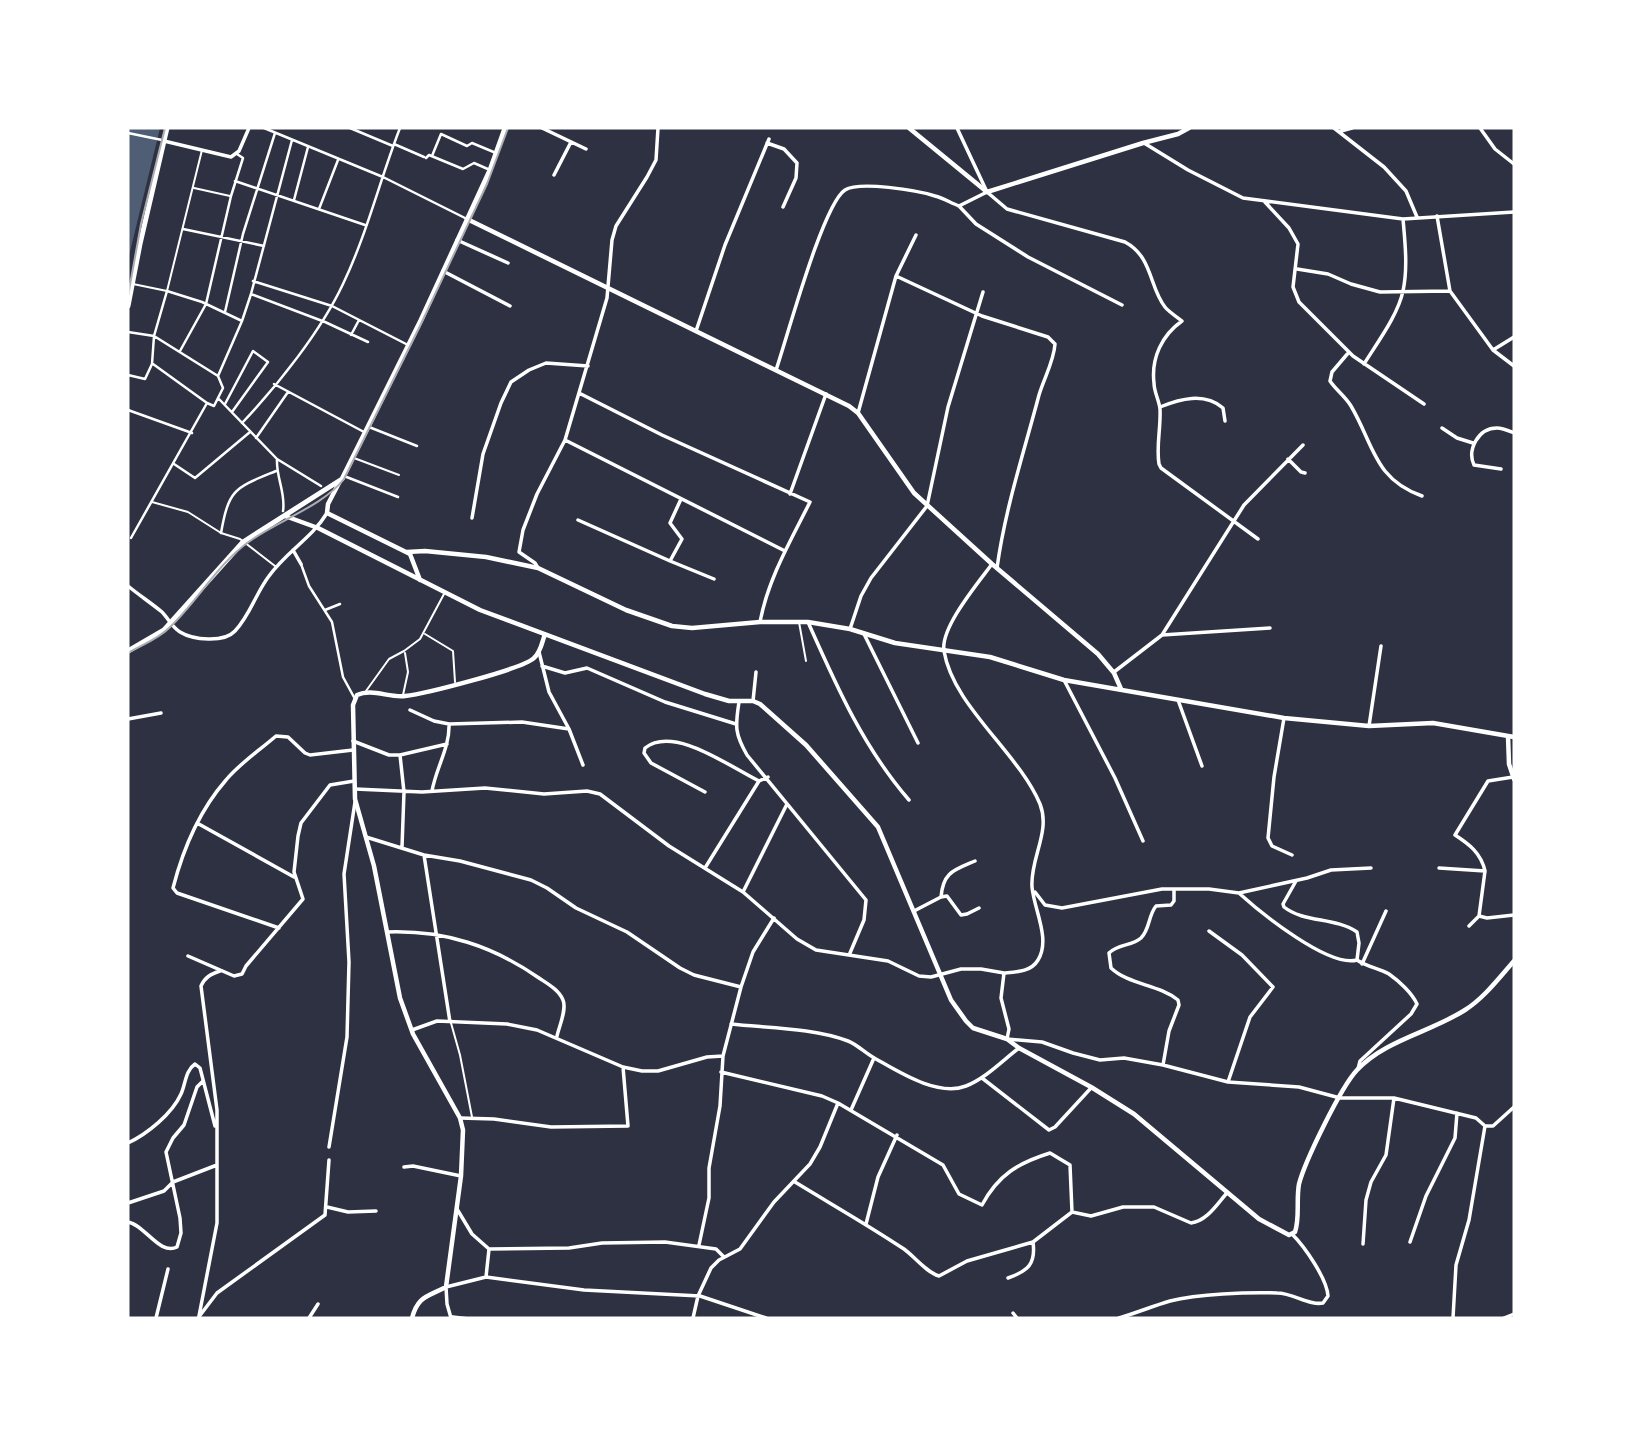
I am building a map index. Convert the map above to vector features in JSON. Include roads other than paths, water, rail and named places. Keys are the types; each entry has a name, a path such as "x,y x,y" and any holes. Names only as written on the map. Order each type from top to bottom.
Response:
{"main road":[{"path":"128,306 161,140 167,128"},
{"path":"128,651 156,636 171,623 243,542 342,478 409,345 489,170 505,128"}],"street":[{"path":"128,134 231,157 237,154 249,128"},
{"path":"264,128 429,198 606,288 849,405 914,493 992,564 1073,631 1114,673 1122,690"},
{"path":"350,128 463,169 474,163 489,170"},
{"path":"242,423 332,306 366,225 400,128"},
{"path":"542,128 586,149"},
{"path":"538,568 535,563 520,554 518,547 537,494 565,440 607,298 606,288 616,226 656,160 658,128"},
{"path":"909,128 1007,209 1125,242 1134,247 1152,275 1164,306 1182,321 1169,330 1158,349 1154,369 1154,384 1160,407 1158,460 1161,468 1258,539"},
{"path":"957,128 987,192"},
{"path":"959,206 987,192 1178,134 1189,128"},
{"path":"1334,128 1391,175 1406,191 1417,217"},
{"path":"1340,132 1352,128"},
{"path":"1480,128 1503,157 1514,164"},
{"path":"224,313 257,188 275,133"},
{"path":"432,156 441,134 496,153"},
{"path":"218,376 251,293 292,140"},
{"path":"696,331 725,245 768,141 784,149 797,163 796,178 783,207"},
{"path":"554,175 570,142"},
{"path":"1143,143 1236,196 1403,219 1514,212"},
{"path":"294,200 308,147"},
{"path":"180,351 206,303 231,196 243,158 237,154"},
{"path":"319,209 338,160"},
{"path":"235,181 366,225"},
{"path":"776,370 825,218 840,193 847,188 913,191 936,196 959,206 976,225 1028,257 1122,304"},
{"path":"1262,199 1296,238 1299,250 1293,287 1299,302 1349,352 1424,404"},
{"path":"1437,216 1450,291 1493,350 1514,366"},
{"path":"1364,364 1386,328 1403,292 1406,253 1403,219"},
{"path":"183,229 264,246"},
{"path":"858,414 896,276 916,235"},
{"path":"457,240 508,263"},
{"path":"1297,269 1328,274 1367,289 1403,292 1450,291"},
{"path":"443,271 510,306"},
{"path":"896,276 975,313 1030,329 1048,337 1055,344 1013,492 997,568"},
{"path":"253,281 332,306 409,345"},
{"path":"128,375 145,379 152,363 154,336 167,291 206,303 242,321"},
{"path":"850,629 861,596 871,579 928,506 948,407 983,292"},
{"path":"251,293 368,342"},
{"path":"351,335 359,320"},
{"path":"128,332 154,336 218,376 223,388 214,406 152,363"},
{"path":"1493,350 1514,337"},
{"path":"225,404 253,351 268,362 232,412"},
{"path":"1349,352 1332,372 1330,381 1350,404 1385,472 1400,486 1422,496"},
{"path":"472,518 483,454 511,382 546,363 588,366"},
{"path":"274,384 367,430 417,446"},
{"path":"256,438 288,392"},
{"path":"579,393 662,435 810,502 785,551 760,622"},
{"path":"790,494 827,393"},
{"path":"218,398 277,459 321,486"},
{"path":"1160,407 1178,400 1202,398 1223,408 1226,421"},
{"path":"131,538 207,403"},
{"path":"128,410 192,433"},
{"path":"1442,428 1457,438 1474,443"},
{"path":"1500,469 1474,465 1471,461 1474,443 1479,435 1492,429 1499,428 1514,433"},
{"path":"174,464 195,478 250,432"},
{"path":"565,440 785,551"},
{"path":"1114,673 1162,635 1244,505 1303,445"},
{"path":"277,459 276,471 285,498 284,514 318,528 480,610 705,694 739,702 753,701 766,709 806,744 874,821 951,1000 973,1028 1007,1039 1042,1042 1100,1060 1124,1058 1228,1082 1299,1087 1340,1097 1394,1098 1476,1118 1485,1126 1493,1126 1514,1107"},
{"path":"1288,459 1305,473"},
{"path":"221,533 227,502 232,494 276,471"},
{"path":"128,586 164,614 182,634 197,638 226,638 234,633 249,612 276,566 318,528 342,478 398,497"},
{"path":"670,561 682,539 670,523 681,499"},
{"path":"327,513 407,552 412,556 420,580"},
{"path":"578,520 714,579"},
{"path":"293,550 309,586 332,622 343,677 355,699 352,741 355,799 344,874 349,962 347,1037 329,1147"},
{"path":"407,552 425,551 486,557 538,568 626,610 672,626 692,628 760,622 808,622 850,629 895,643 990,657 1064,680 1283,718 1369,726 1433,723 1511,737 1509,764 1513,778 1488,781 1455,835 1482,858 1485,871 1479,916 1469,926"},
{"path":"355,789 404,792 485,788 544,794 587,791 600,794 669,846 743,892 797,939 816,950 888,961 919,976 971,968 1004,973 1022,971 1032,967 1043,943 1032,886 1036,851 1044,829 1040,806 1010,757 960,690 943,649 946,635 956,616 992,564"},
{"path":"325,610 340,604"},
{"path":"808,622 840,695 872,752 909,800"},
{"path":"1162,635 1270,628"},
{"path":"355,699 365,692 403,696 455,685 529,662 539,652 545,634"},
{"path":"864,634 918,743"},
{"path":"1369,726 1381,646"},
{"path":"539,652 549,692 569,729 583,765"},
{"path":"542,666 565,673 587,668 665,702 736,724"},
{"path":"753,701 756,672"},
{"path":"1064,680 1115,778 1143,841"},
{"path":"1178,700 1202,766"},
{"path":"739,702 737,737 747,755 768,777 866,900 864,920 850,954"},
{"path":"410,710 449,724 522,722 569,729"},
{"path":"128,719 161,713"},
{"path":"1283,718 1268,838 1272,846 1292,855"},
{"path":"432,790 438,764 447,744 449,724"},
{"path":"279,928 177,893 173,888 180,860 197,823 228,777 276,736 288,737 310,755 353,750"},
{"path":"705,792 651,763 645,748 660,740 679,741 759,781"},
{"path":"352,741 389,755 401,755 447,744"},
{"path":"401,755 404,792 402,847"},
{"path":"705,868 759,781 768,777"},
{"path":"188,956 234,976 242,974 303,899 294,866 301,823 330,785 354,781"},
{"path":"355,799 366,837 400,998 412,1030 460,1118 463,1130 461,1176 446,1287 450,1317"},
{"path":"743,892 787,804"},
{"path":"197,823 296,877"},
{"path":"366,837 424,855 460,861 531,880 576,908 627,932 680,968 694,975 741,988"},
{"path":"424,855 451,1023"},
{"path":"941,897 942,883 946,876 975,861"},
{"path":"1032,886 1041,901 1053,908 1162,889 1209,889 1239,893 1296,881 1331,870 1371,868"},
{"path":"1439,868 1485,871"},
{"path":"1296,881 1284,906 1299,916 1348,927 1357,932 1357,960"},
{"path":"1163,1065 1178,1000 1141,982 1120,976 1111,968 1109,953 1113,949 1138,941 1145,934 1156,906 1171,905 1174,901 1174,890"},
{"path":"1239,893 1256,908 1326,953 1343,961 1357,960 1389,974 1417,1004 1411,1014 1360,1061 1358,1069 1340,1097 1302,1177 1297,1195 1297,1227 1292,1234"},
{"path":"914,911 947,896 961,915 979,908"},
{"path":"1362,964 1386,911"},
{"path":"1479,916 1487,918 1514,915"},
{"path":"699,1245 709,1198 709,1168 720,1107 723,1056 753,952 774,918"},
{"path":"1209,931 1242,955 1273,987 1250,1017 1228,1082"},
{"path":"387,932 460,940 501,954 556,990 564,1003 556,1037"},
{"path":"1358,1069 1385,1051 1465,1010 1483,995 1514,961"},
{"path":"198,1317 217,1223 217,1110 201,986 203,980 220,971"},
{"path":"1004,973 1001,998 1009,1029 1007,1039"},
{"path":"412,1030 437,1021 507,1024 537,1030 624,1067 642,1071 658,1071 707,1057 723,1056"},
{"path":"731,1024 818,1034 850,1041 874,1058 937,1087 964,1087 982,1078 1019,1048"},
{"path":"1007,1039 1134,1114 1268,1224 1283,1233 1292,1234 1303,1246 1326,1284 1328,1296 1323,1303 1317,1304 1294,1294 1276,1292 1188,1298 1173,1300 1119,1318"},
{"path":"851,1110 874,1058"},
{"path":"128,1143 146,1131 176,1103 191,1066 195,1064 200,1068 207,1090 216,1131"},
{"path":"460,1118 551,1127 628,1126 624,1067"},
{"path":"721,1072 838,1103 943,1164 962,1198 982,1205 992,1186 1011,1170 1050,1153 1070,1165 1072,1212"},
{"path":"982,1078 1049,1130 1091,1087"},
{"path":"128,1222 141,1227 166,1249 177,1247 181,1233 166,1152 184,1125 197,1087 203,1081"},
{"path":"1363,1244 1366,1200 1371,1182 1386,1155 1394,1098"},
{"path":"693,1318 698,1296 711,1268 740,1249 774,1202 795,1182 820,1147 838,1103"},
{"path":"1409,1242 1426,1196 1455,1138 1457,1113"},
{"path":"1453,1318 1456,1265 1469,1220 1485,1126"},
{"path":"866,1224 878,1177 897,1135"},
{"path":"198,1317 217,1293 325,1215 328,1160"},
{"path":"128,1203 164,1191 173,1182 217,1165"},
{"path":"404,1167 413,1166 461,1176"},
{"path":"795,1182 866,1224 939,1276 967,1261 1033,1242 1072,1212 1091,1216 1123,1208 1154,1207 1191,1223 1205,1218 1228,1192"},
{"path":"327,1208 348,1212 376,1211"},
{"path":"456,1208 472,1234 489,1249 569,1248 602,1243 665,1242 716,1249 724,1257"},
{"path":"1008,1278 1024,1272 1030,1264 1034,1252 1033,1242"},
{"path":"486,1277 489,1249"},
{"path":"156,1318 168,1269"},
{"path":"412,1318 416,1304 421,1299 446,1287 486,1277 584,1290 698,1296 766,1318"},
{"path":"309,1318 318,1304"},
{"path":"1013,1313 1017,1318"},
{"path":"1504,1318 1514,1314"}],"lane":[{"path":"132,284 167,291 202,150"},
{"path":"193,188 231,196"},
{"path":"353,458 399,475"},
{"path":"151,502 188,512 221,533 233,535 276,566"},
{"path":"365,692 389,659 404,651 424,633 445,593"},
{"path":"799,621 806,661"},
{"path":"424,633 453,651 455,685"},
{"path":"403,696 408,672 404,651"},
{"path":"451,1023 472,1118"},
{"path":"450,1317 467,1318"}],"water":[{"path":"128,128 160,128 128,260"}],"tram line":[{"path":"128,296 141,224 165,128"},
{"path":"128,653 155,639 169,628 238,550 324,497 344,479 487,184 508,128"}]}
